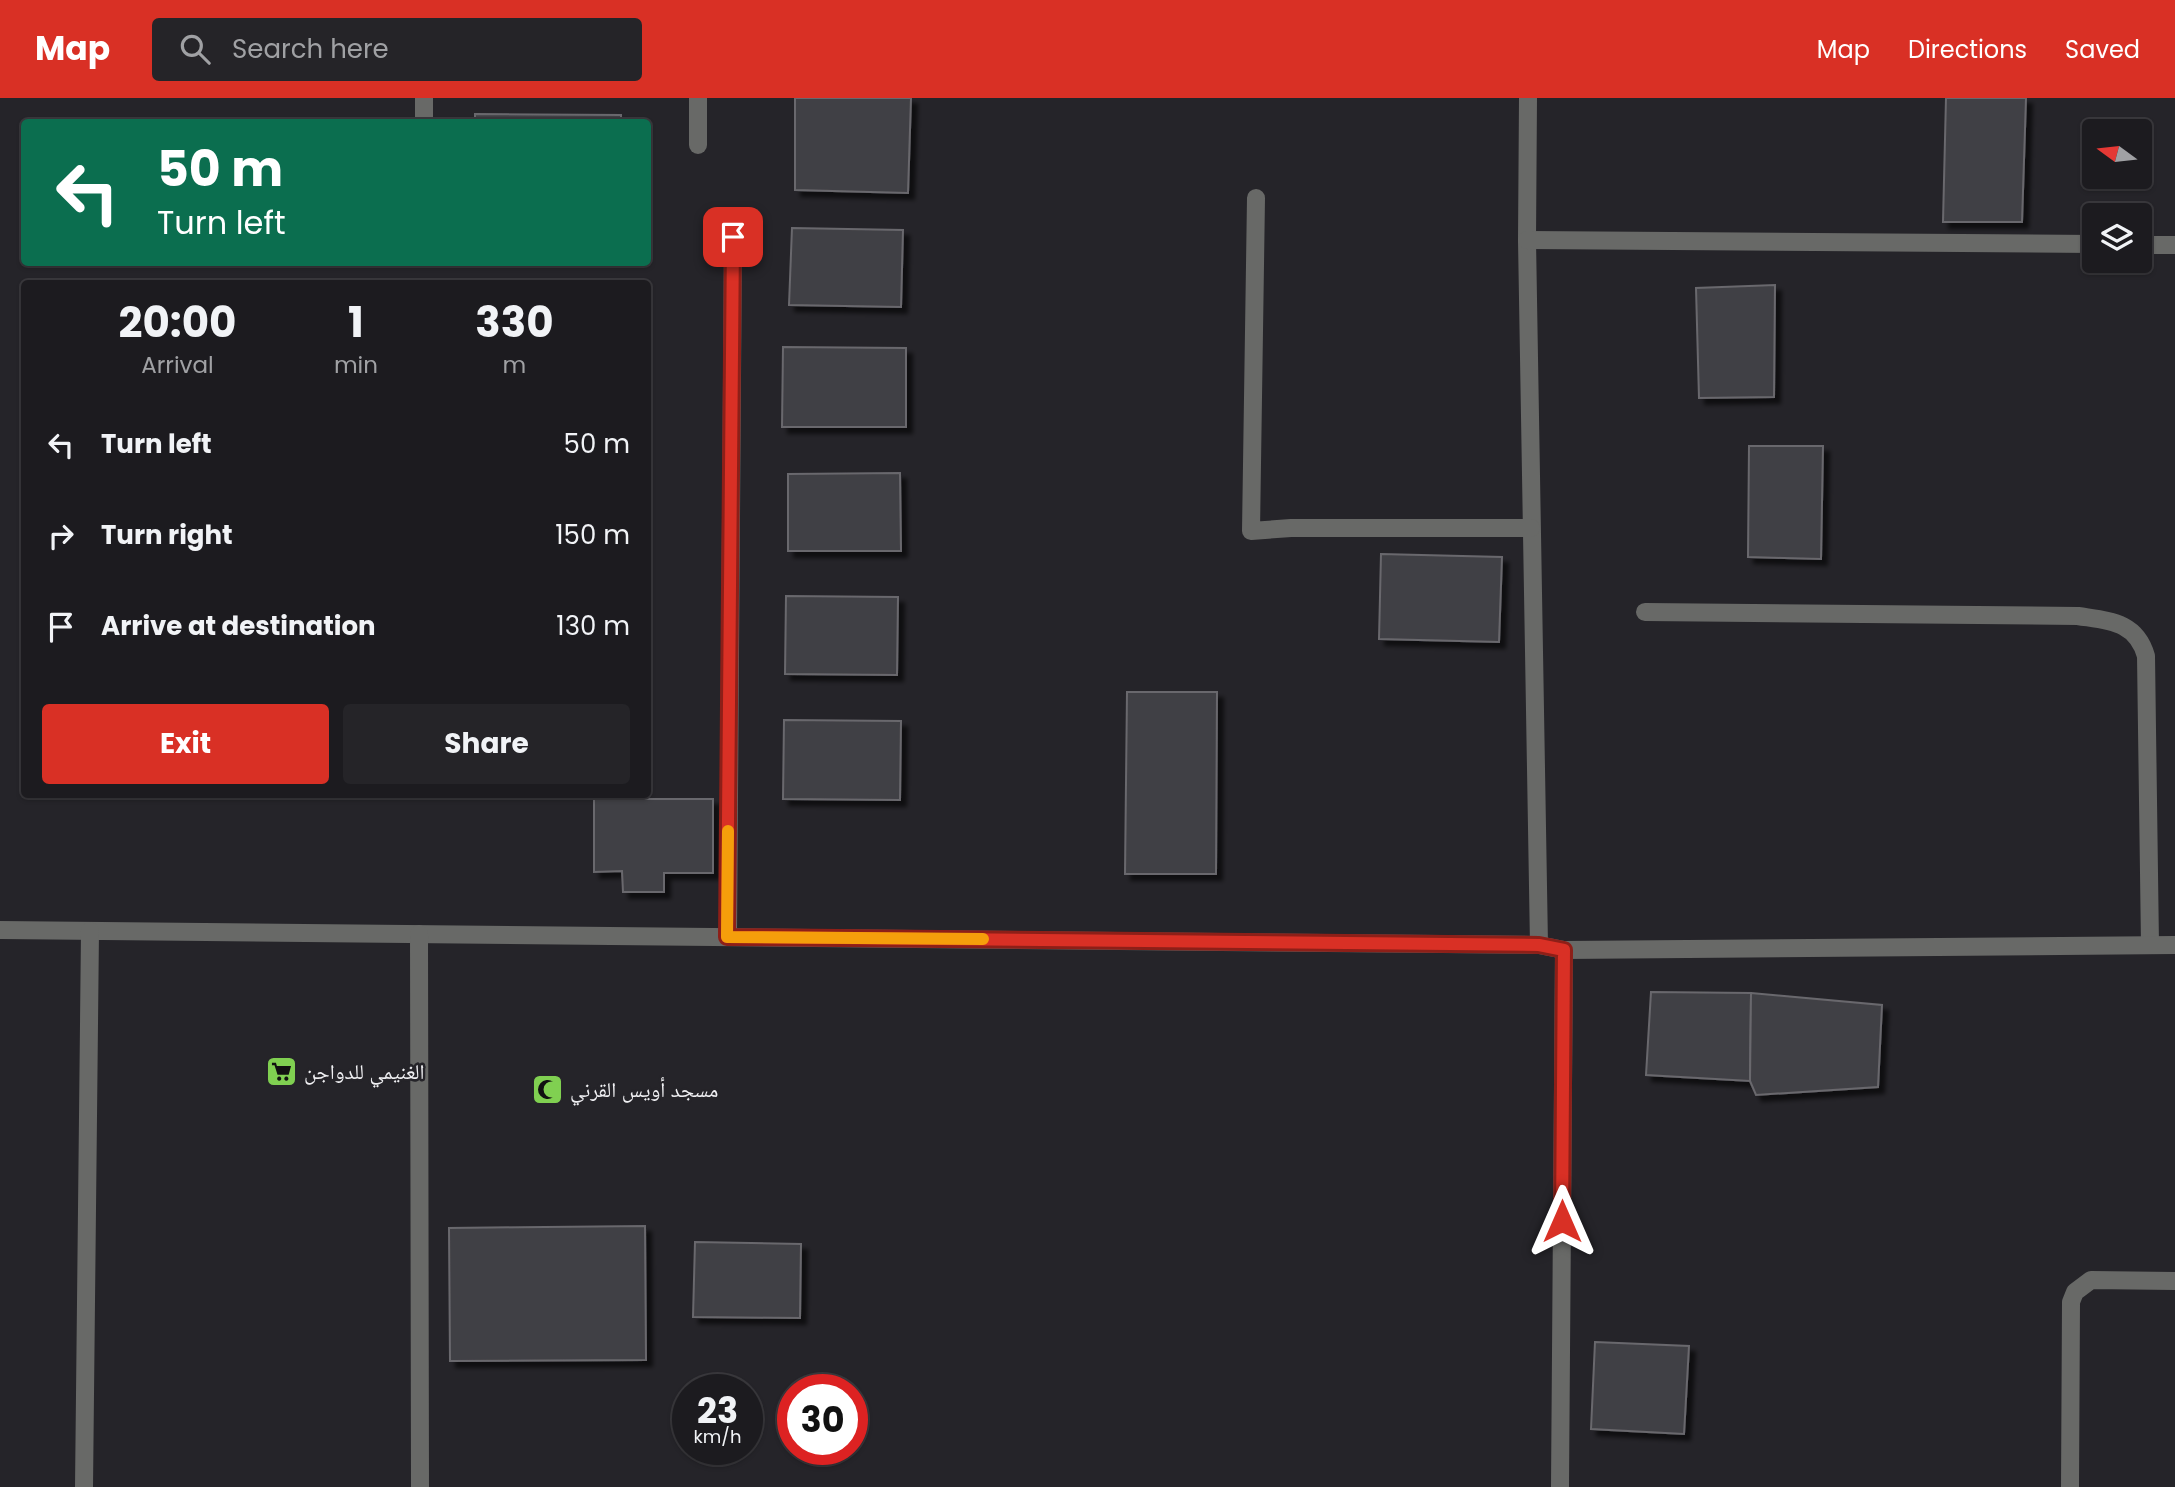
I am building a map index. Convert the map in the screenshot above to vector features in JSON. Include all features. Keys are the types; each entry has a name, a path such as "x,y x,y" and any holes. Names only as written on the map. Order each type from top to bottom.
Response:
{"street":[{"path":"424,98 424,119"},
{"path":"698,98 698,145"},
{"path":"1528,98 1527,240 1539,945"},
{"path":"1256,198 1251,531 1291,528 1531,528"},
{"path":"727,937 733,237"},
{"path":"1527,240 2082,244"},
{"path":"2152,244 2175,245"},
{"path":"1645,612 2078,615 2110,621 2130,629 2142,641 2147,656 2150,946"},
{"path":"0,930 1539,945 1564,950 2175,946"},
{"path":"84,1487 90,931"},
{"path":"419,934 420,1487"},
{"path":"1560,1487 1564,950"},
{"path":"2070,1487 2071,1302 2075,1292 2091,1280 2175,1281"}],"building":[{"path":"795,98 911,98 908,193 795,190"},
{"path":"1946,98 2026,98 2022,222 1943,222"},
{"path":"475,114 621,115 621,119 475,119"},
{"path":"792,228 903,230 901,307 789,305"},
{"path":"1775,285 1774,397 1699,398 1696,288"},
{"path":"783,347 906,348 906,427 782,427"},
{"path":"1749,446 1823,446 1821,559 1748,557"},
{"path":"900,473 901,551 788,551 788,474"},
{"path":"1381,554 1502,557 1499,642 1379,639"},
{"path":"786,596 898,597 897,675 785,674"},
{"path":"1127,692 1217,692 1216,874 1125,874"},
{"path":"784,720 901,721 900,800 783,799"},
{"path":"594,799 713,799 713,873 664,873 664,892 623,892 622,871 594,872"},
{"path":"1651,992 1751,993 1750,1081 1646,1075"},
{"path":"1751,993 1882,1005 1878,1087 1756,1095 1750,1081"},
{"path":"645,1226 646,1360 450,1361 449,1228"},
{"path":"695,1242 801,1244 800,1318 693,1317"},
{"path":"1595,1342 1689,1346 1684,1434 1591,1429"}],"slow traffic":[{"path":"728,831 727,937 983,939"}],"place":[{"name":"الغنيمي للدواجن","path":"281,1071"},
{"name":"مسجد أويس القرني","path":"547,1089"}],"route":[{"path":"733,237 727,937 1539,945 1564,950 1562,1221"}]}
